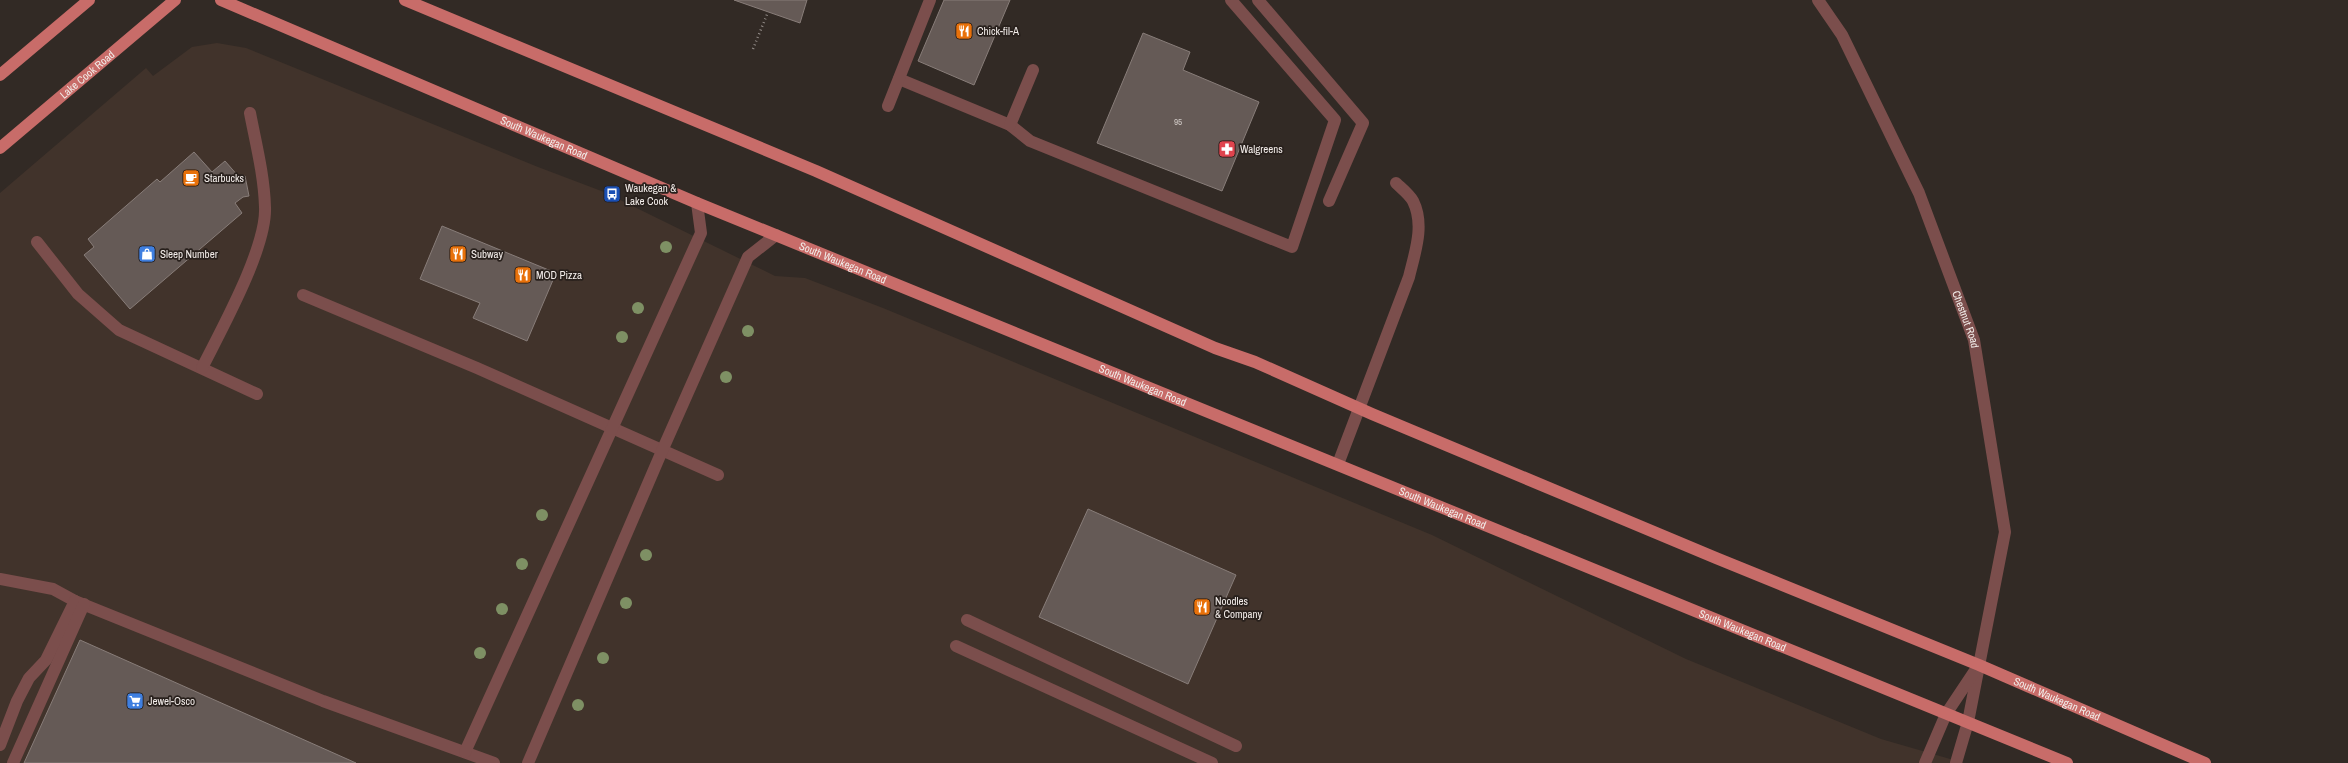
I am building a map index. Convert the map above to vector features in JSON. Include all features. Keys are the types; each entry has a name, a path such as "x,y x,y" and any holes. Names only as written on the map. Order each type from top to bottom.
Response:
{"main road":[{"path":"0,75 89,0"},
{"name":"Lake Cook Road","path":"0,148 175,0"},
{"name":"South Waukegan Road","path":"221,0 697,203 2067,763"},
{"name":"South Waukegan Road","path":"405,0 816,170 1208,345 1255,362 1360,408 1716,558 1979,665 2205,763"}],"street":[{"path":"888,106 930,0"},
{"path":"899,80 1010,125 1030,142 1292,247 1335,120 1231,0"},
{"path":"1258,0 1363,123 1329,201"},
{"name":"Chestnut Road","path":"1818,0 1842,35 1919,193 1974,340 2005,532 1968,722 1956,763"},
{"path":"1010,125 1033,70"},
{"path":"202,368 234,305 262,231 266,208 250,113"},
{"path":"1338,464 1360,408 1379,352 1409,277 1416,249 1420,222 1412,200 1396,182"},
{"path":"465,752 611,428 701,233 697,203"},
{"path":"528,763 662,451 748,257 776,235"},
{"path":"37,242 78,294 119,330 257,394"},
{"path":"303,295 718,475"},
{"path":"0,579 53,589 79,602 323,702 494,763"},
{"path":"0,745 17,702 29,678 46,660 79,602"},
{"path":"13,763 79,602"},
{"path":"967,620 1236,746"},
{"path":"956,646 1212,763"},
{"path":"1925,763 1946,714 1979,665"}],"path":[{"path":"753,48 768,12"}],"shaded area":[{"path":"217,43 246,48 538,167 604,192 775,276 805,278 883,308 1432,535 1686,659 1881,739 1964,763 0,763 0,193 146,68 153,76 192,47"}],"building":[{"path":"734,0 807,0 800,23"},
{"name":"Chick-fil-A","path":"944,0 1010,0 974,85 918,61"},
{"path":"1143,33 1190,52 1183,70 1259,102 1222,191 1097,143"},
{"path":"194,152 212,172 225,161 239,177 245,176 249,196 243,197 235,203 242,213 130,309 84,255 94,247 88,239 157,179 160,182"},
{"path":"442,226 556,273 527,341 473,318 480,303 420,279"},
{"path":"1088,509 1236,575 1188,684 1039,617"},
{"name":"Jewel-Osco","path":"80,640 356,763 24,763"}],"place":[{"name":"Chick-fil-A","path":"964,31"},
{"name":"Walgreens","path":"1227,149"},
{"name":"Starbucks","path":"191,178"},
{"name":"Waukegan & Lake Cook","path":"612,194"},
{"name":"Sleep Number","path":"147,254"},
{"name":"Subway","path":"458,254"},
{"name":"MOD Pizza","path":"523,275"},
{"name":"Noodles & Company","path":"1202,607"},
{"name":"Jewel-Osco","path":"135,701"}]}
